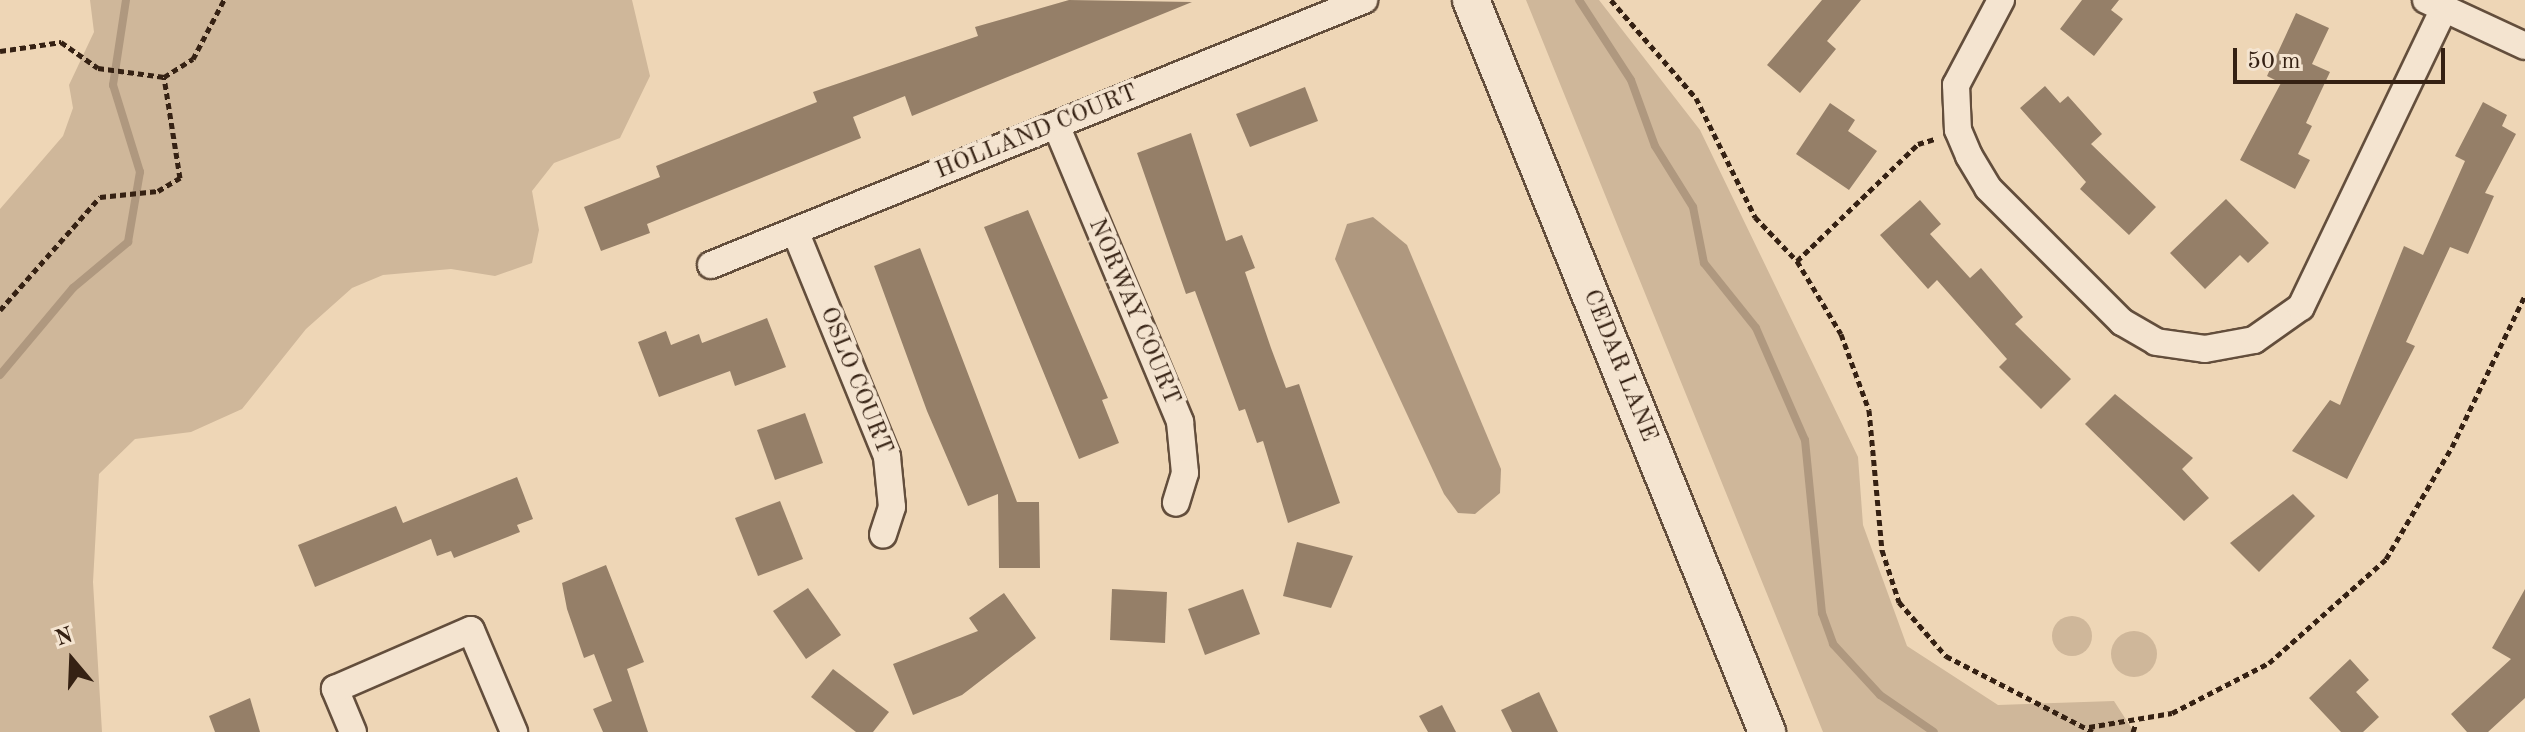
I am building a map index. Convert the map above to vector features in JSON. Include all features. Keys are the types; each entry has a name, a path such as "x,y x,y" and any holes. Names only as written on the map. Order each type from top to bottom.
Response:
{"main road":[{"name":"CEDAR LANE","path":"1471,0 1767,732"}],"street":[{"name":"HOLLAND COURT","path":"711,265 1364,0"},
{"path":"2001,0 1963,62 1958,130 1988,188 2122,322 2178,348 2232,348 2279,327 2317,283 2435,5 2525,46"},
{"name":"NORWAY COURT","path":"1056,125 1180,422 1185,473 1176,503"},
{"name":"OSLO COURT","path":"795,231 887,457 892,507 883,535"},
{"path":"353,732 335,689 471,630 514,732"}],"path":[{"path":"0,51 61,42 98,68 164,77 193,59 224,0"},
{"path":"1611,0 1696,98 1755,217 1797,261 1841,334 1869,410 1882,550 1899,602 1946,656 2091,730 2136,723 2269,663 2386,559 2445,461 2525,295"},
{"path":"0,310 85,210 118,192 158,191 180,178 164,77"},
{"path":"1797,261 1918,144 1958,130"},
{"path":"2133,732 2136,723"}],"shaded area":[{"path":"90,0 632,0 650,76 620,138 554,163 532,191 539,230 532,263 495,276 451,269 383,275 352,288 306,329 242,409 191,432 135,439 99,474 93,582 102,732 0,732 0,209 63,136 73,108 69,85 94,32"},
{"path":"1526,0 1599,0 1700,130 1858,457 1863,525 1907,646 1998,705 2114,701 2134,732 1823,732"},
{"path":"1373,217 1407,245 1501,469 1500,493 1475,514 1458,513 1444,494 1335,259 1347,224"},
{"path":"2072,616 2086,622 2092,636 2086,650 2072,656 2058,650 2052,636 2058,622"},
{"path":"2134,631 2150,638 2157,654 2150,670 2134,677 2118,670 2111,654 2118,638"}],"building":[{"path":"1069,0 1192,2 912,116 905,96 853,117 861,138 647,224 650,233 601,251 584,207 660,177 656,166 817,102 813,92 978,36 975,27"},
{"path":"1822,0 1861,0 1827,41 1836,49 1800,93 1767,65"},
{"path":"2082,0 2119,0 2111,10 2123,19 2094,56 2060,29"},
{"path":"2296,13 2329,28 2312,64 2330,72 2306,123 2312,126 2298,154 2310,160 2295,189 2240,160 2281,83 2267,76"},
{"path":"2045,86 2060,103 2068,96 2102,134 2091,144 2156,207 2129,235 2080,189 2086,182 2020,108"},
{"path":"1305,87 1318,121 1250,147 1236,114"},
{"path":"2483,102 2507,115 2502,126 2516,134 2485,193 2494,196 2468,254 2450,247 2406,342 2415,346 2347,479 2292,451 2330,400 2340,405 2404,246 2423,255 2465,161 2455,156"},
{"path":"1830,103 1855,120 1848,131 1877,151 1849,190 1796,154"},
{"path":"1191,133 1226,241 1242,235 1255,268 1245,272 1271,348 1286,388 1299,384 1340,503 1288,523 1263,441 1257,443 1245,409 1239,411 1195,291 1186,294 1137,153"},
{"path":"2226,199 2269,243 2248,263 2240,255 2205,289 2170,253"},
{"path":"1920,200 1941,224 1930,234 1970,278 1981,268 2023,317 2015,324 2071,379 2041,409 1999,367 2007,359 1937,280 1928,289 1880,235"},
{"path":"1028,210 1108,398 1102,400 1119,443 1079,459 984,227"},
{"path":"920,248 1017,502 1039,502 1040,568 999,568 998,494 968,506 927,411 874,266"},
{"path":"767,318 786,367 735,386 730,371 659,397 638,342 666,331 671,345 699,334 702,343"},
{"path":"2115,394 2193,458 2182,469 2209,498 2184,521 2085,424"},
{"path":"805,413 823,463 775,480 757,430"},
{"path":"517,477 533,519 517,525 520,532 454,558 451,551 437,556 431,539 315,587 298,545 396,506 403,523"},
{"path":"2293,494 2315,516 2259,572 2230,543"},
{"path":"780,501 803,559 758,576 735,518"},
{"path":"1297,542 1353,556 1331,608 1283,596"},
{"path":"606,565 644,662 627,669 648,732 603,732 593,709 612,701 594,654 584,658 567,609 562,583"},
{"path":"808,588 841,635 806,659 773,611"},
{"path":"1112,589 1167,592 1165,643 1110,640"},
{"path":"1243,589 1260,634 1205,655 1188,609"},
{"path":"2525,589 2525,698 2488,732 2467,732 2451,714 2511,659 2492,648"},
{"path":"1004,593 1036,638 962,695 913,715 893,664 978,631 969,618"},
{"path":"2350,659 2369,680 2356,692 2379,717 2363,732 2341,732 2309,698"},
{"path":"833,669 889,712 873,732 856,732 811,697"},
{"path":"1539,692 1558,732 1512,732 1501,710"},
{"path":"250,698 260,732 215,732 209,716"},
{"path":"1442,705 1456,732 1428,732 1419,716"}],"waterway":[{"path":"0,375 73,288 128,242 140,172 113,85 126,0"},
{"path":"1579,0 1631,80 1655,146 1693,207 1704,263 1756,328 1805,440 1822,613 1833,644 1880,695 1934,732"}]}
